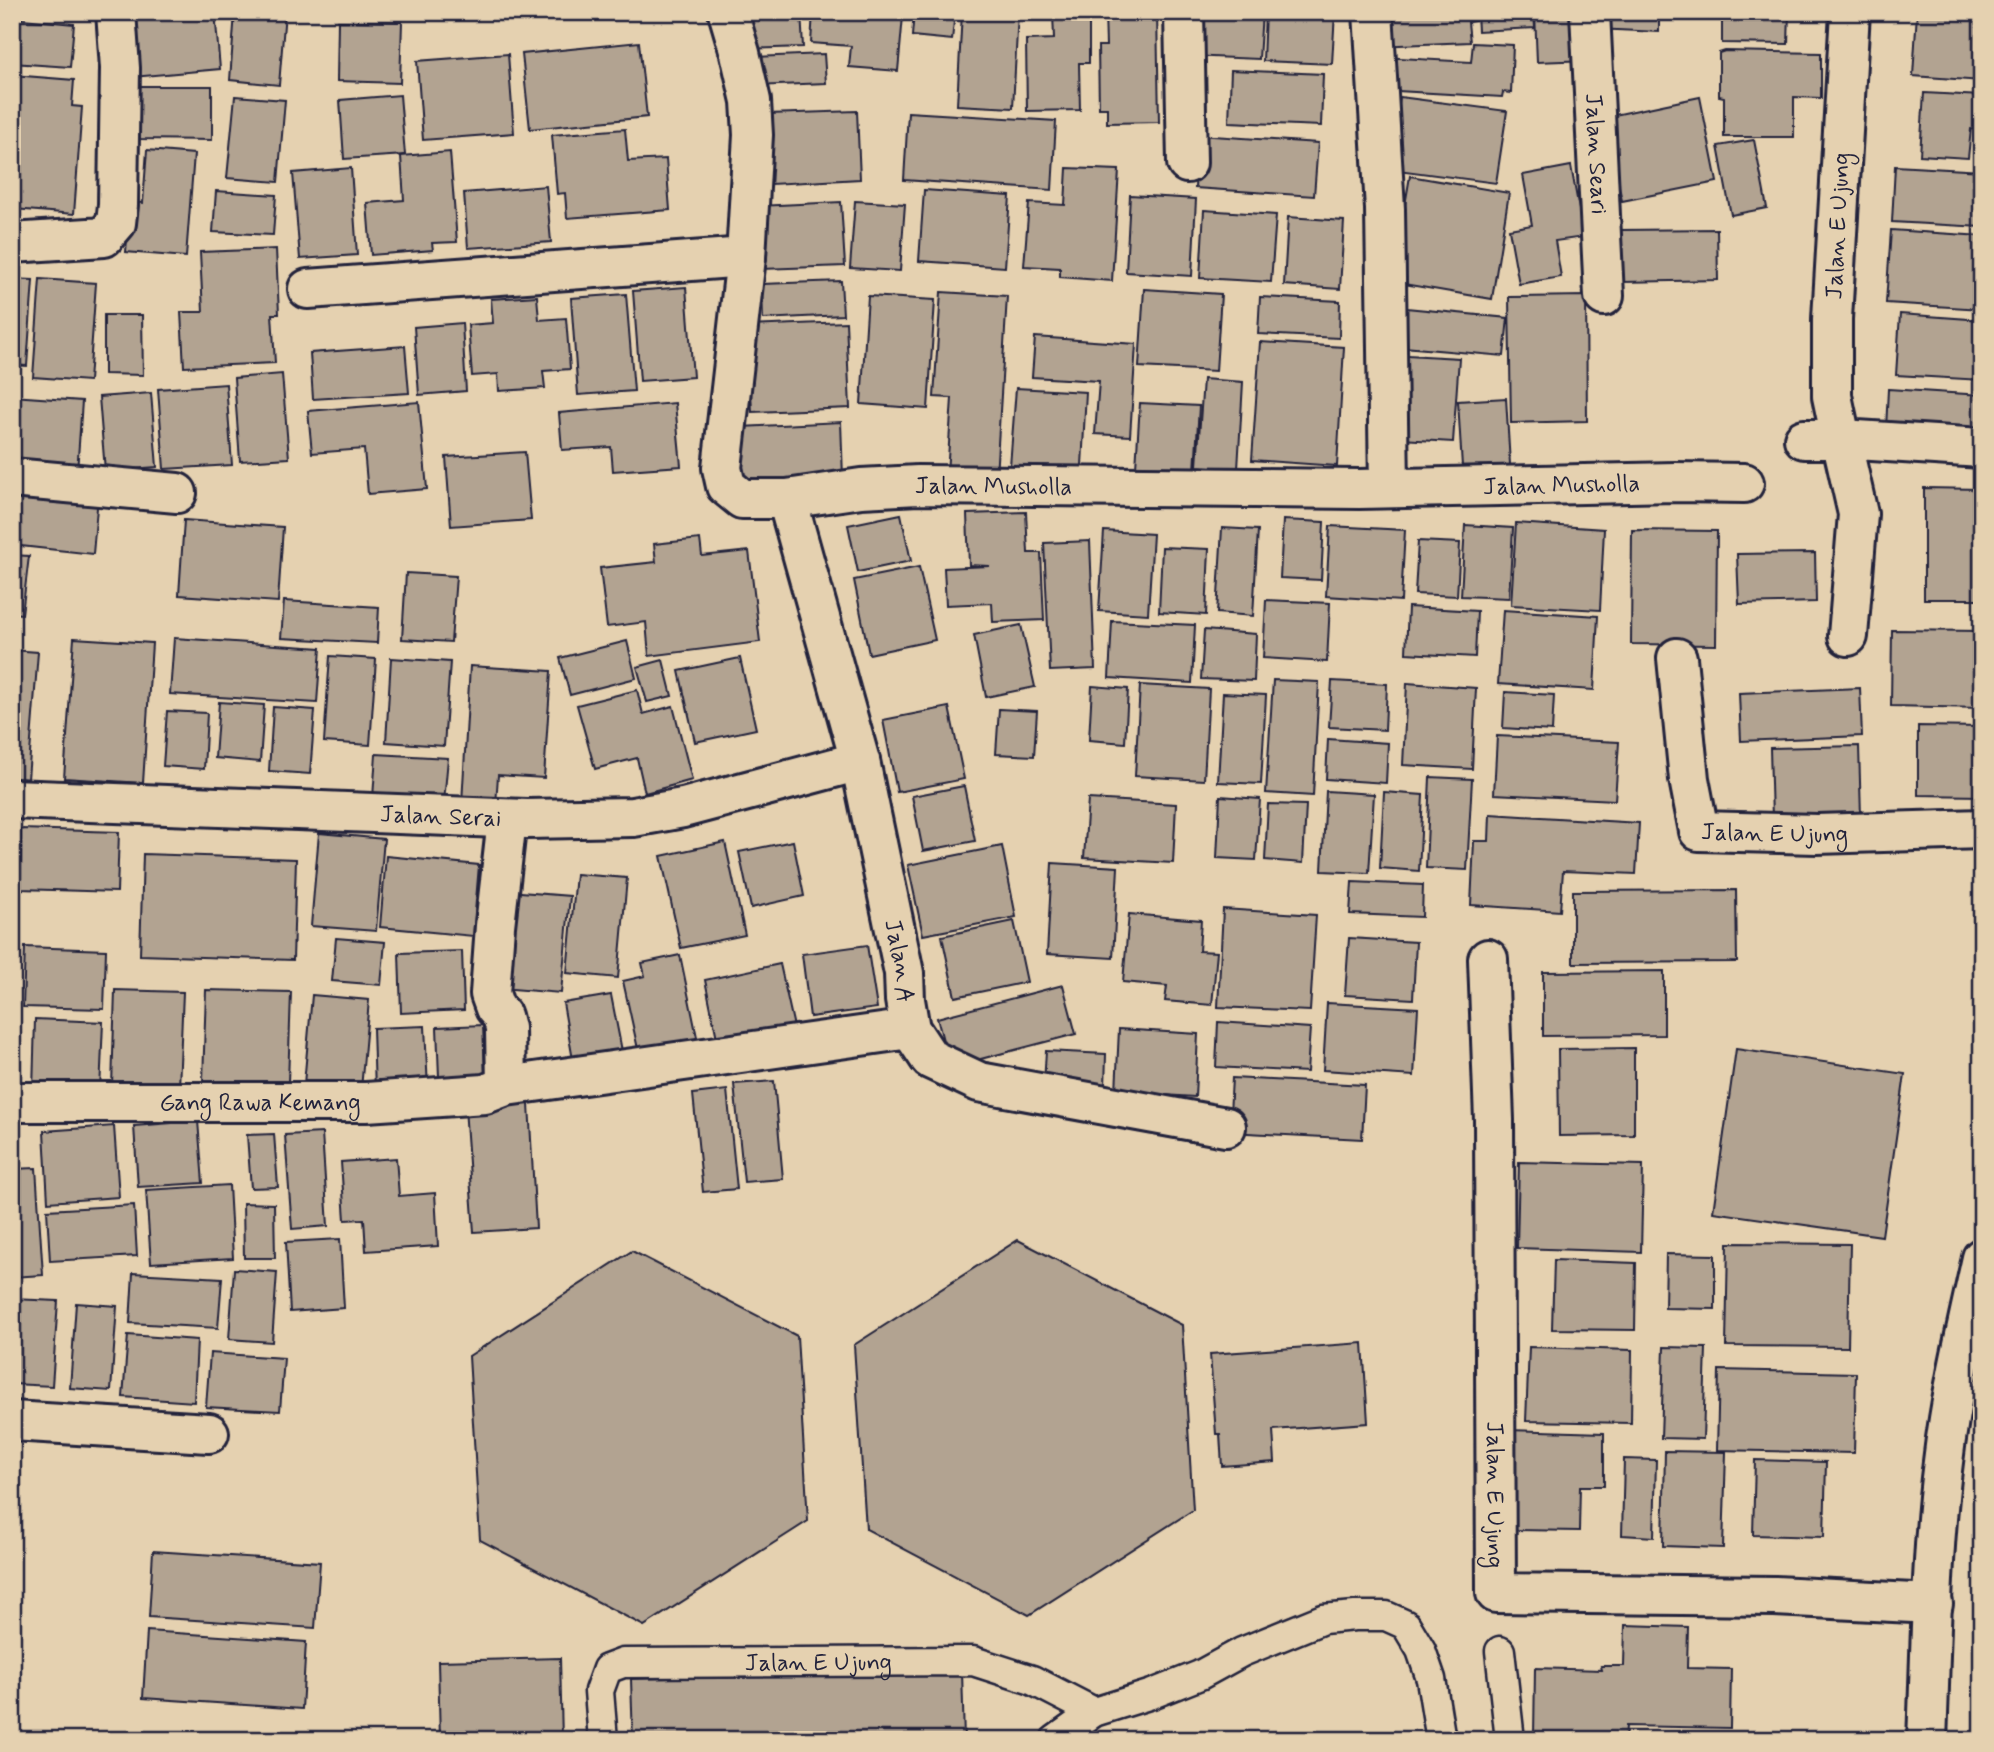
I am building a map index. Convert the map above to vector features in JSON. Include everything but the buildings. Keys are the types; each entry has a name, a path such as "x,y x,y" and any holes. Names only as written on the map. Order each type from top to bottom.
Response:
{"street":[{"path":"12,243 104,237 116,223 120,68 116,12"},
{"name":"Jalan Musholla","path":"728,12 751,101 753,135 746,257 722,468 726,486 742,499 787,499 861,488 918,485 1389,488 1744,483"},
{"path":"1184,12 1187,163"},
{"path":"1373,12 1385,209 1389,488"},
{"name":"Jalan Seari","path":"1590,12 1604,296"},
{"name":"Jalan E Ujung","path":"1848,636 1858,514 1822,439 1832,396 1832,319 1850,12"},
{"path":"308,289 746,257"},
{"path":"1822,439 1982,448"},
{"path":"12,478 177,494"},
{"name":"Jalan A","path":"506,1086 910,1029 904,973 860,761 787,499"},
{"name":"Jalan E Ujung","path":"1677,659 1689,779 1699,831 1817,834 1982,829"},
{"name":"Jalan Serai","path":"12,799 507,818 633,817 684,808 860,761"},
{"path":"506,1086 505,1028 490,994 507,818"},
{"name":"Jalan E Ujung","path":"1489,960 1494,1120 1496,1593 1775,1596 1933,1604"},
{"path":"910,1029 930,1059 979,1082 1226,1126"},
{"name":"Gang Rawa Kemang","path":"12,1102 366,1102 485,1094 506,1086"},
{"path":"1927,1740 1942,1463 1958,1365 1982,1258"},
{"path":"12,1421 209,1433"}],"lane":[{"path":"1055,1740 1094,1712 1152,1694 1242,1652 1323,1619 1386,1616 1406,1625 1422,1650 1431,1679 1441,1740"},
{"path":"1500,1651 1510,1740"},
{"name":"Jalan E Ujung","path":"603,1740 599,1691 607,1670 623,1663 973,1661 1032,1679 1094,1712"}]}
